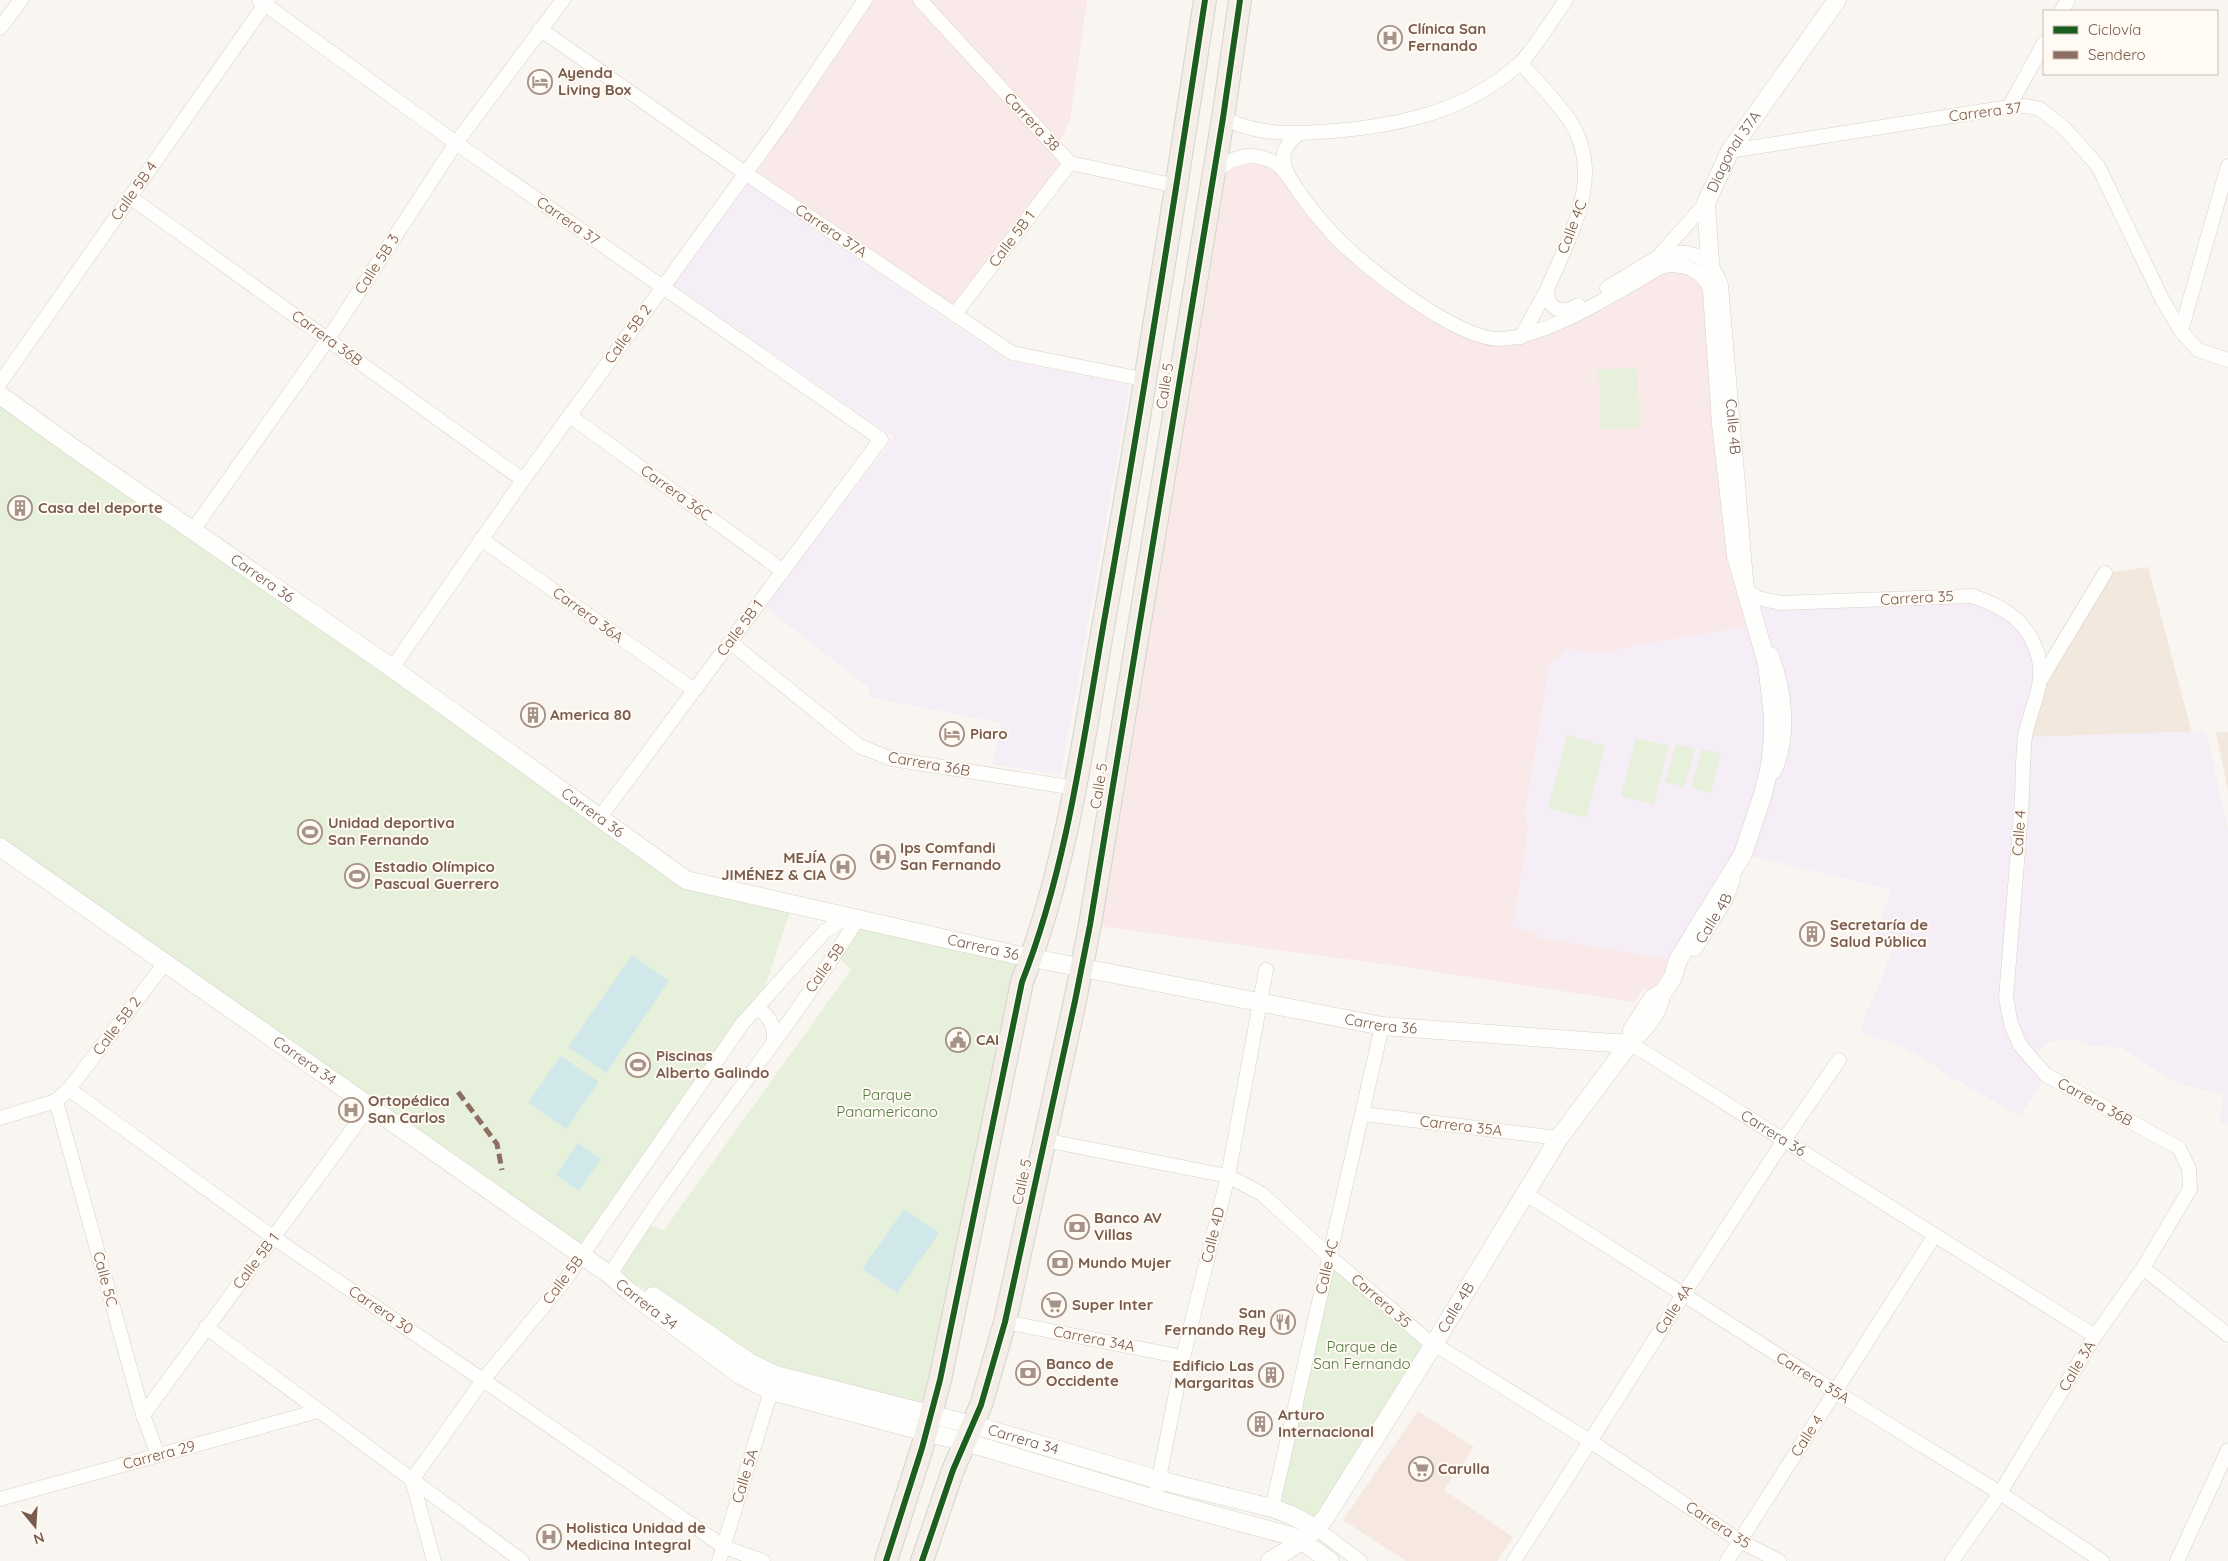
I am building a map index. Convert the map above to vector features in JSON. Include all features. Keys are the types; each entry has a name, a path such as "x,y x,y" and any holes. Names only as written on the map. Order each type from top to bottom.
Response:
{"main road":[{"name":"Calle 5","path":"886,1561 940,1380 1022,982 1043,925 1075,788 1147,380 1205,0"},
{"name":"Calle 5","path":"922,1561 981,1405 1005,1322 1090,925 1223,118 1240,0"}],"street":[{"path":"0,28 21,0"},
{"name":"Calle 5B 3","path":"193,530 328,339 456,143 562,0"},
{"name":"Calle 5B 2","path":"392,668 523,480 745,173 866,0"},
{"name":"Carrera 38","path":"920,0 1070,163 1177,186"},
{"path":"1223,118 1243,127 1280,134 1298,134 1382,126 1430,115 1471,98 1521,63 1566,0"},
{"name":"Diagonal 37A","path":"1547,290 1550,303 1558,310 1573,309 1660,261 1706,203 1730,151 1837,0"},
{"name":"Carrera 37","path":"264,2 456,143 881,439"},
{"name":"Calle 5B 4","path":"0,383 264,2"},
{"name":"Carrera 37A","path":"540,29 745,173 1012,353 1147,380"},
{"path":"2009,107 2043,45"},
{"name":"Calle 4C","path":"1521,63 1571,122 1578,135 1585,160 1586,182 1583,200 1547,290 1522,337"},
{"name":"Carrera 37","path":"1730,151 2009,107 2027,106 2040,109 2065,128 2098,166 2163,301 2181,331 2198,350 2228,360"},
{"path":"1298,134 1289,141 1282,163 1302,196 1333,234 1357,257 1418,303 1470,332 1498,339 1522,337 1577,314 1673,252 1688,253 1703,258 1711,266"},
{"path":"1213,173 1230,160 1258,156 1275,164 1288,175"},
{"name":"Calle 5B 1","path":"955,314 1070,163"},
{"path":"2181,331 2228,166"},
{"name":"Carrera 36B","path":"130,197 523,480"},
{"name":"Calle 4B","path":"1270,1561 1317,1530 1434,1344 1559,1138 1630,1043 1632,1030 1653,998 1664,992 1674,977 1678,960 1743,854 1763,794 1772,751 1773,716 1770,684 1755,620 1736,556 1721,424 1706,203"},
{"path":"1660,261 1690,268 1702,276 1710,289 1713,304"},
{"name":"Calle 4B","path":"1711,266 1721,284 1747,591"},
{"name":"Carrera 36","path":"0,395 72,447 392,668 686,880 1031,958 1261,1001 1382,1026 1613,1044 1630,1043 2095,1336"},
{"name":"Carrera 36C","path":"570,416 783,571"},
{"name":"Calle 5B 1","path":"600,817 881,439"},
{"name":"Carrera 36A","path":"482,539 694,690"},
{"path":"2041,679 2105,573"},
{"name":"Carrera 35","path":"1747,591 1767,601 1780,603 1972,596 1996,604 2007,611 2026,630 2034,644"},
{"name":"Carrera 35","path":"1755,620 1780,603"},
{"name":"Carrera 36B","path":"730,642 859,746 892,760 1075,788"},
{"name":"Calle 4","path":"2011,1024 2006,998 2026,737 2041,679 2039,660 2034,644"},
{"name":"Carrera 34","path":"0,846 610,1275 640,1300 740,1375 772,1391 928,1423"},
{"name":"Calle 5B","path":"412,1480 484,1380 582,1256 742,1024 825,930 853,917"},
{"name":"Calle 5B","path":"610,1275 642,1223 774,1042 853,917"},
{"name":"Calle 5B 2","path":"69,1089 165,963"},
{"name":"Calle 4D","path":"1155,1500 1183,1357 1228,1176 1266,970"},
{"path":"758,1008 770,1018 773,1026 774,1042"},
{"name":"Carrera 36B","path":"2011,1024 2020,1045 2046,1075 2179,1148 2189,1168"},
{"name":"Calle 4C","path":"1272,1508 1382,1026"},
{"name":"Calle 4A","path":"1514,1561 1683,1295 1784,1140 1839,1060"},
{"path":"0,1118 56,1101 69,1089"},
{"name":"Carrera 30","path":"69,1089 274,1238 484,1380 724,1547 763,1561"},
{"name":"Calle 5C","path":"56,1101 142,1414 158,1455"},
{"name":"Calle 5B 1","path":"142,1414 369,1107"},
{"name":"Carrera 35A","path":"1363,1114 1559,1138"},
{"name":"Carrera 35","path":"1044,1140 1228,1176 1262,1194 1329,1256 1434,1344 1590,1441 1740,1540 1779,1561"},
{"name":"Calle 3A","path":"1952,1561 2000,1493 2095,1336 2143,1268 2190,1189 2189,1168"},
{"name":"Carrera 35A","path":"1526,1194 1836,1392 2000,1493 2102,1561"},
{"name":"Calle 4","path":"1727,1561 1935,1235"},
{"path":"2143,1268 2228,1335"},
{"name":"Carrera 34","path":"610,1275 638,1285 749,1362 776,1375 969,1434 1272,1508 1291,1515 1317,1530 1360,1561"},
{"name":"Carrera 34A","path":"1005,1322 1183,1357"},
{"path":"206,1327 522,1561"},
{"name":"Calle 5A","path":"718,1561 772,1391"},
{"name":"Carrera 29","path":"0,1498 318,1411"},
{"name":"Carrera 34","path":"969,1434 1155,1500 1268,1529 1302,1541 1330,1561"},
{"path":"2177,1561 2228,1450"},
{"path":"412,1480 431,1560"}],"shaded area":[{"path":"865,0 1087,0 1070,119 1057,149 1070,163 955,314 745,173"},
{"path":"1230,160 1275,164 1333,234 1470,332 1522,337 1663,266 1702,276 1748,626 1627,647 1607,653 1593,653 1574,649 1566,650 1560,657 1550,661 1525,812 1526,844 1513,928 1538,932 1538,938 1669,959 1663,992 1643,989 1634,1002 1391,965 1090,925 1213,173"},
{"path":"748,183 1008,361 1130,385 1061,774 993,765 1001,723 869,697 869,688 765,607 894,437 673,284"},
{"path":"2148,567 2192,733 2025,737 2041,679 2105,573"},
{"path":"1947,596 2007,611 2039,660 2026,737 2206,731 2228,830 2228,1124 2220,1122 2223,1095 2176,1083 2122,1048 2091,1046 2077,1040 2063,1039 2049,1042 2030,1057 2046,1075 2020,1116 1946,1074 1927,1060 1901,1047 1860,1032 1893,947 1874,940 1891,890 1743,854 1669,959 1537,938 1538,933 1513,928 1526,844 1525,812 1550,661 1560,657 1566,650 1574,649 1593,653 1607,653 1627,647 1748,626 1758,598"},
{"path":"2216,732 2228,732 2228,790"},
{"name":"Carulla","path":"1418,1411 1474,1447 1444,1490 1513,1537 1497,1561 1406,1561 1343,1520"}],"green space":[{"path":"1637,367 1640,427 1601,430 1598,370"},
{"name":"Unidad deportiva San Fernando","path":"0,395 686,880 793,903 758,1008 582,1256 0,847"},
{"path":"1567,735 1605,746 1586,818 1548,808"},
{"path":"1636,738 1669,746 1654,804 1621,796"},
{"path":"1676,744 1695,749 1684,787 1665,782"},
{"path":"1702,749 1721,754 1711,793 1691,788"},
{"name":"Parque Panamericano","path":"858,918 1031,958 931,1414 749,1362 638,1285 610,1275 642,1223 664,1230 851,970 835,953","holes":["904,1209 897,1293 862,1269"]},
{"name":"Parque de San Fernando","path":"1329,1256 1434,1344 1317,1529 1272,1508"}],"water":[{"path":"632,955 669,981 606,1073 568,1047"},
{"path":"561,1056 599,1082 566,1129 528,1102"},
{"path":"578,1143 601,1159 579,1191 556,1175"},
{"path":"904,1209 939,1233 897,1293 862,1269"}],"marked path":[{"path":"458,1092 497,1144 502,1170"}],"cycle path":[{"path":"886,1561 922,1448 940,1380 1022,982 1038,938 1051,892 1073,799 1145,382 1205,0"},
{"path":"922,1561 953,1470 981,1405 1005,1322 1075,1001 1090,925 1223,118 1240,0"}],"place":[{"name":"Clínica San Fernando","path":"1390,38"},
{"name":"Ayenda Living Box","path":"540,82"},
{"name":"Casa del deporte","path":"20,508"},
{"name":"America 80","path":"533,715"},
{"name":"Piaro","path":"952,734"},
{"name":"Unidad deportiva San Fernando","path":"310,832"},
{"name":"Ips Comfandi San Fernando","path":"883,857"},
{"name":"MEJÍA JIMÉNEZ & CIA","path":"843,867"},
{"name":"Estadio Olímpico Pascual Guerrero","path":"357,876"},
{"name":"Secretaría de Salud Pública","path":"1812,934"},
{"name":"CAI","path":"958,1040"},
{"name":"Piscinas Alberto Galindo","path":"638,1065"},
{"name":"Ortopédica San Carlos","path":"351,1110"},
{"name":"Banco AV Villas","path":"1077,1227"},
{"name":"Mundo Mujer","path":"1060,1263"},
{"name":"Super Inter","path":"1054,1305"},
{"name":"San Fernando Rey","path":"1283,1322"},
{"name":"Banco de Occidente","path":"1028,1373"},
{"name":"Edificio Las Margaritas","path":"1271,1375"},
{"name":"Arturo Internacional","path":"1260,1424"},
{"name":"Carulla","path":"1421,1469"},
{"name":"Holistica Unidad de Medicina Integral","path":"549,1537"}]}
